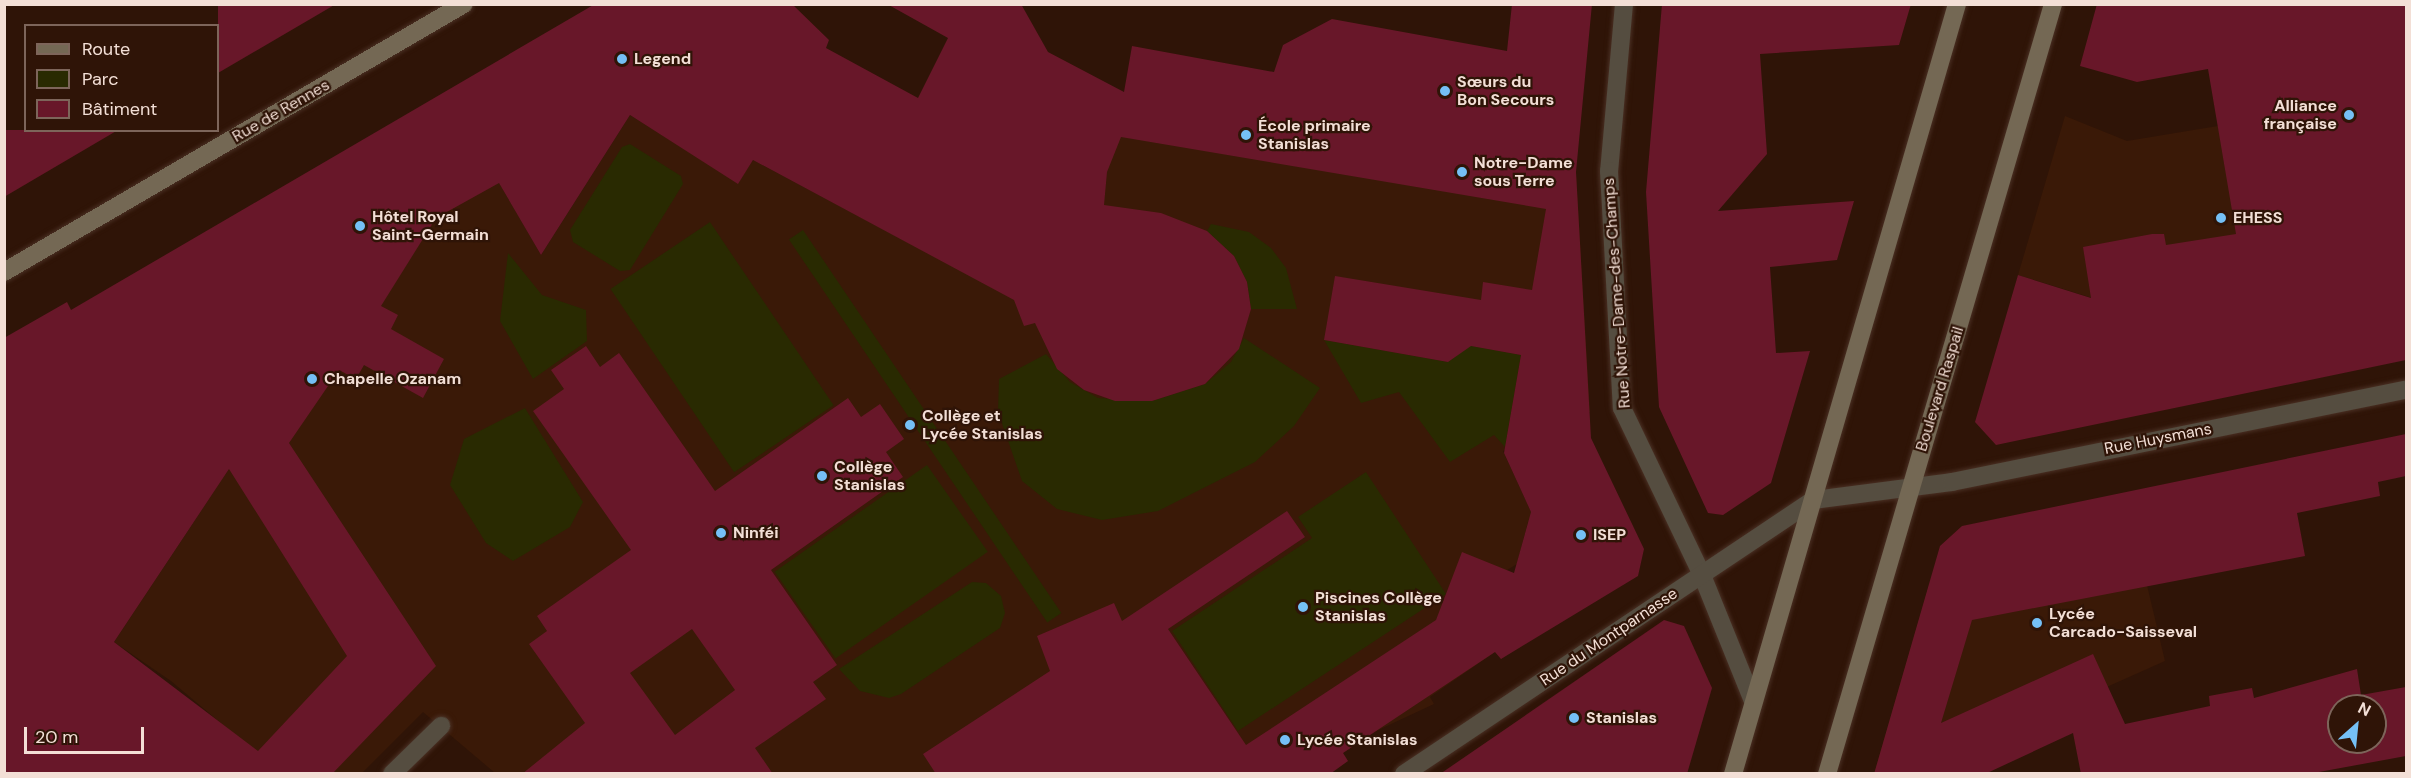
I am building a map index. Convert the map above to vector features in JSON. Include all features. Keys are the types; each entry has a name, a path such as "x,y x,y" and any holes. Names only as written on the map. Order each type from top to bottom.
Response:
{"main road":[{"name":"Rue de Rennes","path":"4,272 464,4"},
{"path":"1734,774 1752,699 1814,500 1957,4"},
{"name":"Boulevard Raspail","path":"1827,774 2053,4"}],"street":[{"name":"Rue Notre-Dame-des-Champs","path":"1624,4 1609,171 1622,408 1702,574 1752,699"},
{"name":"Rue Huysmans","path":"1814,500 1910,488 2406,390"},
{"name":"Rue du Montparnasse","path":"1404,774 1814,500"},
{"path":"392,774 441,726"}],"shaded area":[{"name":"Collège et Lycée Stanislas","path":"1101,88 1576,172 1590,412 1503,451 1535,520 1528,522 1517,564 1507,570 1519,647 1501,659 1495,652 1430,697 1434,704 1374,732 1343,753 1348,761 1330,773 495,773 423,712 362,773 280,773 171,681 114,642 229,469 446,91 541,255 630,115 738,183 753,160 1014,299"},
{"name":"EHESS","path":"2065,116 2127,141 2242,122 2275,169 2406,149 2406,267 2171,308 2105,302 2018,275"},
{"name":"Lycée Carcado-Saisseval","path":"2137,543 2165,661 1914,773 1874,774 1929,585"}],"green space":[{"path":"630,144 681,176 683,184 630,270 620,271 573,242 570,230 622,147"},
{"path":"710,222 834,405 734,472 611,289"},
{"path":"1211,224 1249,232 1271,248 1286,268 1297,309 1251,309 1247,282 1234,256 1207,231"},
{"path":"803,230 1061,613 1047,623 789,240"},
{"path":"508,253 542,295 586,310 587,341 533,379 500,321"},
{"path":"1244,338 1320,388 1294,426 1255,462 1158,511 1102,520 1057,509 1022,481 998,412 999,379 1046,354 1070,382 1098,398 1152,401 1205,384 1231,362"},
{"path":"1324,340 1448,362 1459,354 1461,344 1521,355 1505,447 1494,435 1450,462 1399,392 1361,403"},
{"path":"525,408 583,502 570,527 513,561 486,543 450,485 464,439"},
{"path":"927,465 988,552 835,659 775,572"},
{"path":"1366,472 1446,594 1238,731 1172,631 1312,538 1298,517"},
{"path":"972,582 986,583 1001,596 1005,613 1000,628 901,694 889,698 860,691 839,669"}],"building":[{"path":"218,4 336,4 219,72"},
{"path":"595,4 792,4 829,40 826,48 918,98 948,38 887,4 1021,4 1048,52 1124,92 1132,46 1274,72 1283,45 1332,19 1507,51 1512,4 1592,4 1576,172 1591,438 1644,549 1638,576 1501,659 1495,652 1343,753 1348,761 1330,774 936,774 923,754 1050,671 1037,636 1114,603 1122,621 1287,511 1305,537 1168,629 1246,745 1436,620 1462,552 1514,573 1531,512 1504,453 1521,355 1471,346 1448,362 1324,340 1335,276 1481,300 1483,282 1532,290 1546,209 1121,137 1107,172 1104,205 1161,213 1207,231 1234,256 1247,282 1251,309 1239,349 1205,384 1152,401 1115,401 1084,390 1057,369 1035,323 1024,326 1014,300 753,160 738,184 630,115 541,255 499,183 436,218 381,306 398,315 391,329 444,359 423,398 364,365 356,379 339,370 289,443 436,666 332,774 4,774 4,338 67,302 71,310","holes":["229,469 347,656 258,751 114,642"]},
{"path":"1662,4 1911,4 1899,45 1760,54 1767,154 1718,211 1854,201 1837,260 1770,267 1776,353 1810,351 1771,483 1723,515 1708,513 1659,407 1646,192"},
{"path":"2097,4 2406,4 2406,360 1996,445 1975,422 2018,275 2091,298 2083,247 2152,234 2164,234 2166,245 2236,234 2208,69 2137,82 2080,66"},
{"path":"4,130 115,132 4,197"},
{"name":"Ninféi","path":"586,346 600,367 619,353 715,491 848,398 861,417 880,404 904,439 886,452 903,477 771,570 837,665 813,682 826,699 755,748 773,774 522,774 585,723 529,644 547,631 537,616 631,550 533,411 564,389 551,370","holes":["692,629 735,690 675,735 630,673"]},
{"path":"2406,434 2406,476 2378,482 2380,496 2297,513 2305,556 1972,620 1941,723 2093,654 2125,724 2210,706 2209,696 2252,688 2254,698 2357,669 2361,694 2327,694 2327,754 2387,754 2387,694 2367,694 2406,687 2406,756 2308,774 2081,774 2073,733 1985,774 1874,774 1940,546 1962,526"},
{"path":"1664,620 1684,626 1712,688 1687,774 1440,774"}],"place":[{"name":"Legend","path":"622,59"},
{"name":"Sœurs du Bon Secours","path":"1445,91"},
{"name":"Alliance française","path":"2349,115"},
{"name":"École primaire Stanislas","path":"1246,135"},
{"name":"Notre-Dame sous Terre","path":"1462,172"},
{"name":"EHESS","path":"2221,218"},
{"name":"Hôtel Royal Saint-Germain","path":"360,226"},
{"name":"Chapelle Ozanam","path":"312,379"},
{"name":"Collège et Lycée Stanislas","path":"910,425"},
{"name":"Collège Stanislas","path":"822,476"},
{"name":"Ninféi","path":"721,533"},
{"name":"ISEP","path":"1581,535"},
{"name":"Piscines Collège Stanislas","path":"1303,607"},
{"name":"Lycée Carcado-Saisseval","path":"2037,623"},
{"name":"Stanislas","path":"1574,718"},
{"name":"Lycée Stanislas","path":"1285,740"}]}
